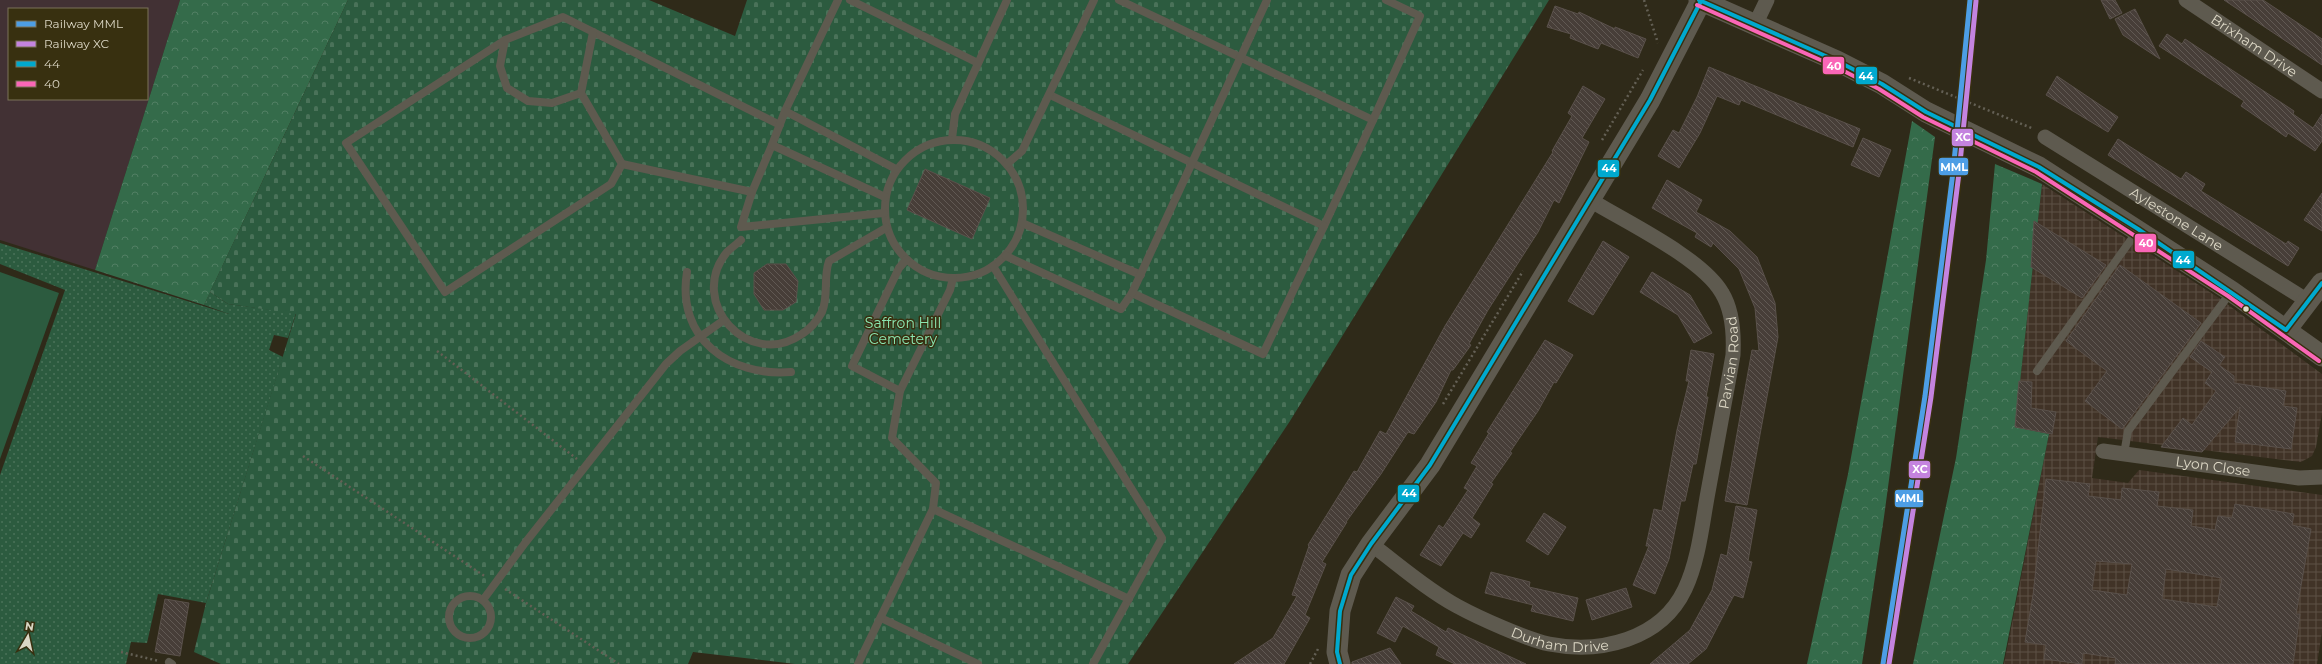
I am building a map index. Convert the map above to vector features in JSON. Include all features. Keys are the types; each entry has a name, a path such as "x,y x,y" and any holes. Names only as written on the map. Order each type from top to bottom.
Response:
{"street":[{"path":"1340,664 1337,652 1340,611 1351,575 1371,544 1430,465 1650,100 1700,0"},
{"name":"Aylestone Lane","path":"1700,0 1837,61 1882,84 1926,112 2024,159 2138,229 2231,291 2322,356"},
{"path":"1755,25 1767,0"},
{"name":"Brixham Drive","path":"2186,0 2322,91"},
{"name":"Aylestone Lane","path":"2045,137 2308,301"},
{"name":"Parvian Road","path":"1590,200 1701,267 1722,293 1730,314 1734,336 1733,355 1702,524"},
{"path":"2286,330 2322,283"},
{"name":"Lyon Close","path":"2103,452 2299,478 2322,477"},
{"name":"Durham Drive","path":"1371,544 1441,596 1468,612 1549,644 1576,647 1603,646 1629,640 1649,630 1666,616 1677,603 1685,589 1695,560 1702,524"}],"lane":[{"path":"838,0 785,111 752,192 741,227 884,212"},
{"path":"850,0 978,62"},
{"path":"952,140 955,114 1007,0"},
{"path":"1007,164 1022,150 1050,95 1094,0"},
{"path":"1119,0 1373,120"},
{"path":"1006,256 1121,309 1132,293 1141,275 1267,0"},
{"path":"1132,293 1263,354 1324,226 1420,16 1386,0"},
{"path":"622,164 611,184 445,292 346,143 505,40 563,17 780,125"},
{"path":"593,32 581,94 622,164 752,192"},
{"path":"505,40 500,66 507,88 528,101 552,103 581,94"},
{"path":"1050,95 1324,226"},
{"path":"785,111 896,170"},
{"path":"952,140 968,141 982,145 1007,164 1018,182 1023,202 1022,223 1016,240 1006,256 993,266 967,278 944,278 922,271 906,260 894,246 886,228 884,212 885,197 896,170 907,157 920,148 936,142 952,140"},
{"path":"772,145 885,197"},
{"path":"1022,223 1141,275"},
{"path":"741,240 727,252 718,267 715,280 716,305 724,320 739,336 757,343 776,344 795,339 810,328 822,312 826,295 825,277 829,261 886,228"},
{"path":"2037,371 2138,229"},
{"path":"900,391 852,366 899,268 906,260"},
{"path":"993,266 1162,538 1093,664"},
{"path":"687,272 685,292 694,324 701,335 718,354 740,367 765,373 791,372"},
{"path":"858,664 933,509 936,483 892,438 900,391 950,290 953,278"},
{"path":"2124,454 2128,431 2231,291"},
{"path":"483,600 525,543 666,364 701,335 724,320"},
{"path":"933,509 1128,599"},
{"path":"473,596 483,600 490,609 492,620 487,630 479,637 468,639 457,634 450,626 449,615 453,605 462,598 473,596"},
{"path":"880,618 978,664"}],"path":[{"path":"1644,0 1659,42 1655,49"},
{"path":"1599,145 1647,63"},
{"path":"1926,84 2029,126"},
{"path":"1440,410 1527,264"},
{"path":"437,351 585,466"},
{"path":"303,456 620,664"},
{"path":"1310,664 1321,643"},
{"path":"120,652 171,663"}],"shaded area":[{"path":"0,0 180,0 95,270 0,240"},
{"path":"2042,184 2219,298 2322,374 2322,413 2316,447 2312,456 2301,462 2098,437 2092,478 2128,483 2139,470 2322,495 2322,632 2317,664 2004,664 2049,434 2015,427"}],"green space":[{"path":"180,0 348,0 204,305 95,270"},
{"name":"Saffron Hill Cemetery","path":"348,0 649,0 735,36 747,0 1549,0 1290,421 1128,664 795,664 693,652 688,664 221,664 194,652 206,603 296,314 228,304 210,292"},
{"path":"1912,121 1935,137 1884,517 1862,664 1807,664 1848,474"},
{"path":"1995,164 2042,184 2015,427 2049,434 2003,664 1913,664 1956,458 1986,260"},
{"path":"0,243 229,314 204,305 210,292 228,304 296,313 288,338 274,335 269,350 283,357 206,603 158,594 147,643 131,642 126,664 0,664 0,475 65,290 0,264"},
{"path":"0,272 59,293 0,459"}],"building":[{"path":"2101,0 2115,0 2122,13 2110,19"},
{"path":"2224,0 2263,0 2322,39 2322,65"},
{"path":"1555,6 1578,14 1579,12 1615,29 1615,27 1646,39 1638,58 1601,43 1598,49 1570,38 1571,34 1547,27"},
{"path":"2135,9 2160,59 2123,35 2115,19"},
{"path":"2167,34 2182,44 2185,39 2294,111 2293,114 2313,128 2322,114 2322,141 2315,151 2288,133 2286,137 2241,106 2244,101 2159,46"},
{"path":"1709,67 1860,129 1853,147 1741,100 1739,105 1717,96 1700,133 1679,168 1658,156 1673,130 1679,133 1697,97"},
{"path":"2057,76 2118,117 2108,132 2046,95"},
{"path":"1583,86 1605,99 1582,138 1589,142 1559,203 1554,200 1538,232 1488,310 1469,344 1471,345 1453,370 1451,370 1436,402 1414,434 1408,432 1381,474 1346,522 1322,562 1326,564 1305,615 1310,618 1284,664 1234,664 1273,638 1297,596 1292,595 1309,546 1308,545 1354,471 1357,472 1380,431 1386,434 1445,326 1553,152 1552,151 1572,116 1568,113"},
{"path":"1863,138 1891,150 1879,177 1851,165"},
{"path":"2118,139 2181,179 2186,172 2205,184 2201,191 2286,244 2288,241 2299,248 2288,266 2108,155"},
{"path":"925,169 990,198 972,239 907,210"},
{"path":"1667,180 1702,200 1696,212 1730,231 1757,257 1775,303 1778,337 1747,505 1725,501 1752,350 1759,351 1755,308 1739,269 1713,243 1711,247 1695,237 1697,233 1652,208"},
{"path":"2322,193 2322,231 2304,220"},
{"path":"2034,221 2106,265 2082,298 2031,267"},
{"path":"1603,241 1629,257 1593,315 1568,301"},
{"path":"767,264 786,264 798,281 796,302 783,310 764,310 754,294 754,273"},
{"path":"2120,265 2201,323 2122,429 2085,401 2107,371 2066,341"},
{"path":"1652,272 1690,295 1712,333 1694,343 1678,315 1640,292"},
{"path":"1545,340 1573,355 1556,383 1554,382 1538,411 1510,452 1512,453 1491,483 1493,484 1472,518 1480,524 1471,538 1463,533 1441,566 1420,555 1439,525 1443,528 1468,490 1464,488 1477,466 1471,463 1489,433 1487,432"},
{"path":"2201,341 2225,357 2219,365 2234,376 2234,383 2286,391 2283,406 2297,408 2291,449 2235,442 2240,407 2202,452 2161,447 2183,418 2192,425 2216,391 2205,383 2212,372 2190,357"},
{"path":"1691,350 1714,354 1706,397 1708,397 1696,464 1693,464 1685,501 1681,501 1669,559 1655,594 1633,585 1649,546 1646,546 1654,509 1662,511 1677,430 1689,381 1686,381"},
{"path":"2019,381 2032,382 2031,408 2056,412 2052,434 2015,427"},
{"path":"2046,479 2090,484 2088,496 2121,500 2122,488 2159,492 2157,506 2193,510 2191,526 2215,530 2218,516 2232,518 2235,504 2294,514 2292,525 2311,529 2296,614 2300,614 2293,664 2115,664 2116,658 2083,653 2082,664 2044,659 2046,645 2025,642 2033,595","holes":["2096,561 2132,564 2127,595 2092,590","2166,569 2222,578 2217,607 2162,599"]},
{"path":"1736,506 1757,510 1748,561 1752,562 1743,598 1734,595 1706,649 1688,664 1650,664 1690,630 1712,590 1721,554 1727,556"},
{"path":"1544,513 1566,527 1548,555 1526,541"},
{"path":"1491,572 1530,582 1529,587 1578,598 1573,621 1531,611 1533,605 1485,593"},
{"path":"1626,588 1632,607 1592,620 1586,600"},
{"path":"1396,597 1414,606 1411,611 1446,632 1448,628 1526,664 1455,664 1436,655 1439,647 1403,626 1395,642 1377,633"},
{"path":"165,599 189,603 180,656 155,652"},
{"path":"1390,648 1401,664 1352,664 1352,662"}],"rail line":[{"name":"MML","path":"1883,664 1925,396 1953,172 1970,0"},
{"name":"XC","path":"1889,664 1931,397 1959,173 1976,1"}],"transit line":[{"name":"44","path":"1699,0 1837,61 1882,84 1926,112 2039,167 2138,229 2286,330 2322,283"},
{"name":"44","path":"1340,664 1337,652 1340,611 1351,575 1371,544 1430,465 1650,100 1701,1"},
{"name":"40","path":"1697,5 1834,66 1879,89 1923,117 2036,172 2228,296 2319,361"}]}
